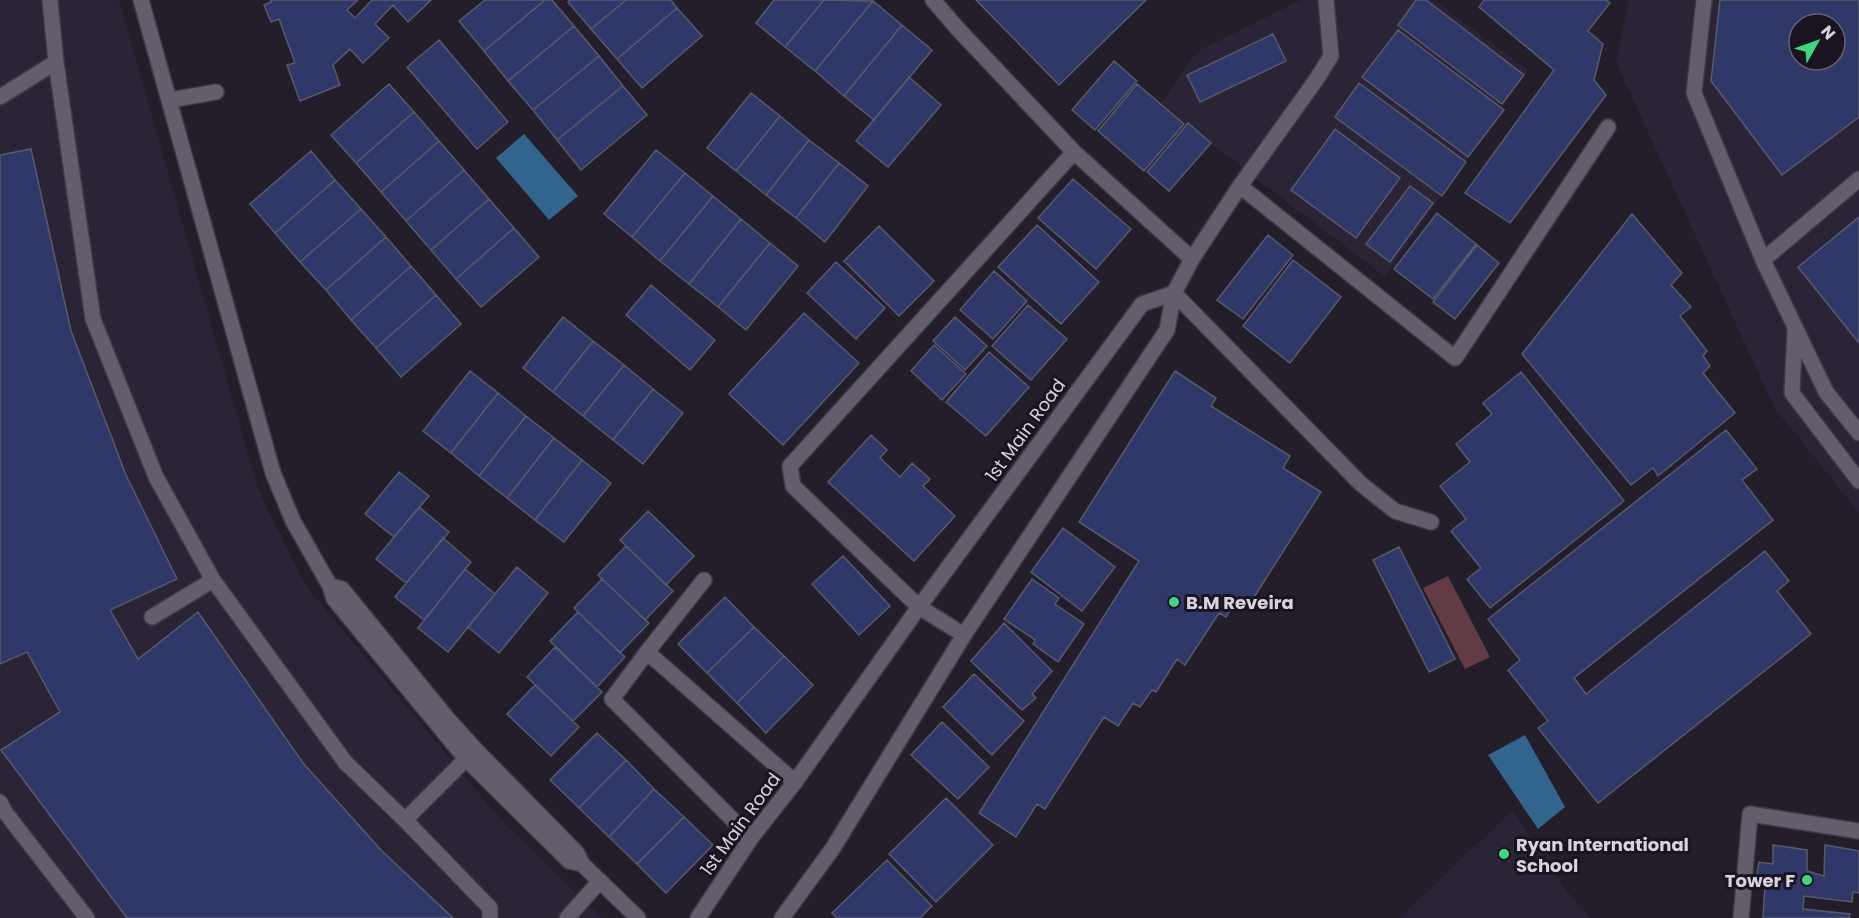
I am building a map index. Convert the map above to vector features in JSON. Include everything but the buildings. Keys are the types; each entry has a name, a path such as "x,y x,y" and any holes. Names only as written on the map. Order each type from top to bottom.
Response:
{"street":[{"path":"50,0 56,62 93,319 156,477 213,580 345,762 405,820 490,909 490,918"},
{"path":"141,0 273,473 293,521 330,585 342,589 471,755 577,853 582,864 638,918"},
{"path":"933,0 1074,152 1192,259"},
{"path":"782,918 833,848 964,635 1167,330 1174,293 1192,259 1331,56 1326,0"},
{"path":"1704,0 1694,93 1763,260 1826,392 1859,433"},
{"path":"0,97 56,62"},
{"path":"170,100 216,92"},
{"path":"1240,186 1455,358 1608,127"},
{"path":"964,635 919,607 793,486 790,466 1074,152"},
{"path":"1763,260 1859,179"},
{"path":"1174,293 1361,484 1395,511 1431,522"},
{"name":"1st Main Road","path":"698,918 751,838 795,782 919,607 1142,304 1174,293"},
{"path":"1795,326 1792,393 1859,481"},
{"path":"152,617 213,580"},
{"path":"704,580 612,699 751,838"},
{"path":"647,652 795,782"},
{"path":"405,820 471,755"},
{"path":"0,802 5,812 87,918"},
{"path":"1741,918 1750,814 1859,831"},
{"path":"567,918 600,881"}],"shaded area":[{"path":"0,0 119,0 258,489 306,586 502,821 602,918 0,918"},
{"path":"1301,0 1434,0 1528,70 1385,277 1160,105 1196,52"},
{"path":"1629,0 1859,0 1859,512 1775,409 1616,62"},
{"path":"1448,576 1490,657 1465,669 1423,588"},
{"name":"Ryan International School","path":"1512,810 1572,898 1590,918 1400,918"}],"water":[{"path":"524,134 578,196 549,220 496,158"},
{"path":"1525,735 1565,807 1538,829 1488,755"}],"place":[{"name":"B.M Reveira","path":"1174,602"},
{"name":"Ryan International School","path":"1504,854"},
{"name":"Tower F","path":"1807,880"}]}
